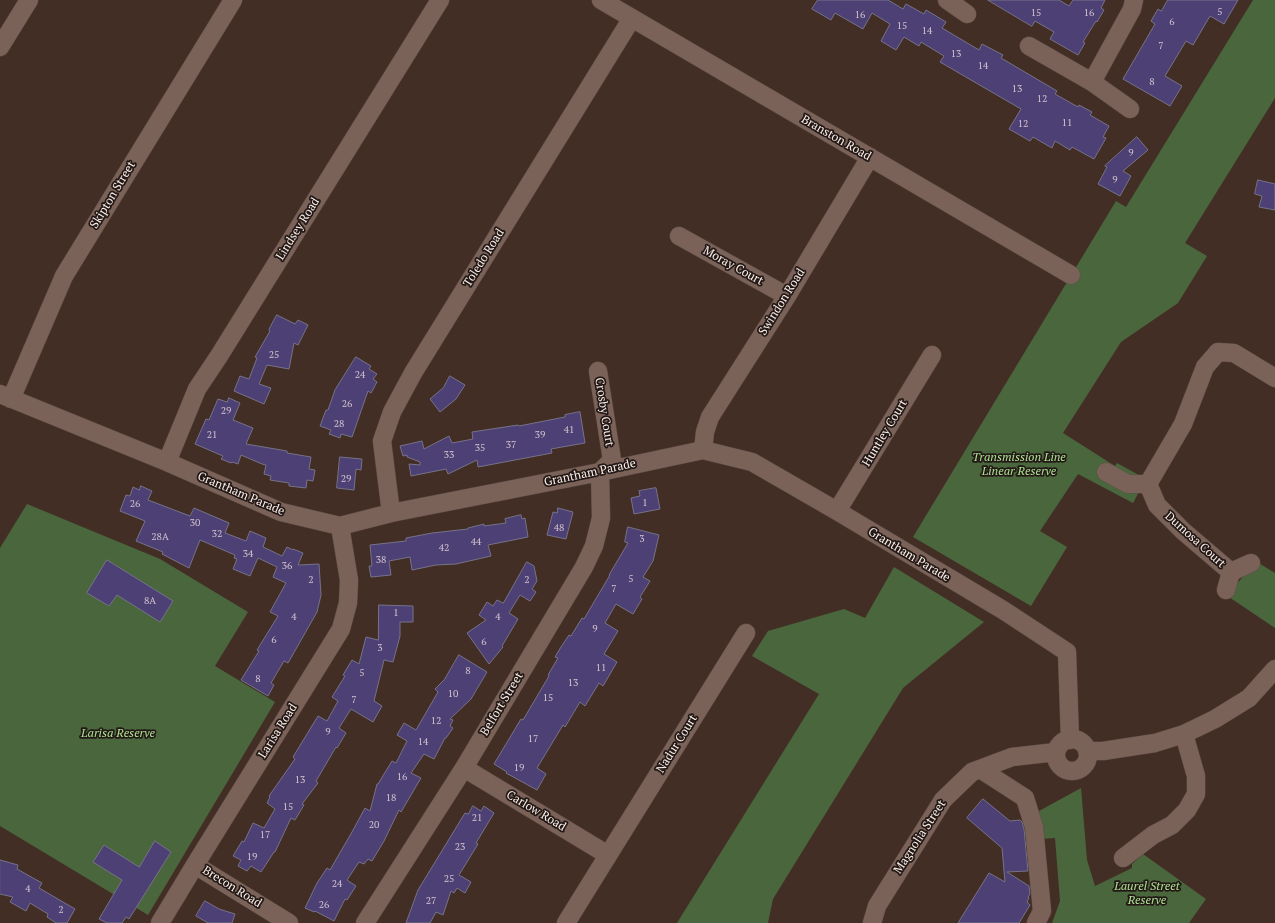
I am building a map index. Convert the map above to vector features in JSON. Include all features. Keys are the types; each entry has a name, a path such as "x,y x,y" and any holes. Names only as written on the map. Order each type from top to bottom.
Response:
{"street":[{"path":"0,48 29,0"},
{"name":"Skipton Street","path":"6,396 64,276 233,0"},
{"name":"Lindsey Road","path":"167,462 198,389 220,356 440,0"},
{"name":"Branston Road","path":"601,0 1071,275"},
{"path":"947,0 967,14"},
{"path":"1092,82 1132,9 1134,0"},
{"name":"Toledo Road","path":"391,513 382,441 392,412 413,373 632,18"},
{"path":"1029,46 1092,82 1130,108"},
{"name":"Swindon Road","path":"703,450 705,432 710,417 787,296 870,157"},
{"name":"Moray Court","path":"679,236 787,296"},
{"path":"1106,472 1128,484 1148,484 1182,424 1205,367 1218,352 1234,353 1275,378"},
{"name":"Huntley Court","path":"837,511 932,355"},
{"name":"Crosby Court","path":"598,371 612,460 600,472"},
{"name":"Grantham Parade","path":"6,396 167,462 281,512 340,526 391,513 703,450 752,462 1003,610 1067,652 1070,740"},
{"name":"Belfort Street","path":"365,923 464,768 584,567 594,546 601,518 600,472"},
{"name":"Dumosa Court","path":"1148,484 1157,505 1183,531 1232,572"},
{"name":"Larisa Road","path":"160,923 340,629 348,604 349,580 340,526"},
{"name":"Dumosa Court","path":"1226,590 1232,572 1251,562"},
{"name":"Nadur Court","path":"566,923 746,633"},
{"path":"1087,751 1155,743 1184,734 1215,719 1248,698 1275,669"},
{"path":"1124,858 1153,834 1172,825 1187,810 1196,794 1196,776 1184,734"},
{"path":"1070,740 1080,742 1087,751 1088,757 1083,767 1073,771 1068,771 1062,768 1056,760 1058,746 1070,740"},
{"name":"Magnolia Street","path":"872,923 877,906 943,800 972,772 1012,757 1056,752"},
{"name":"Carlow Road","path":"464,768 608,855"},
{"path":"980,769 1025,798 1034,826 1042,911 1036,923"},
{"name":"Brecon Road","path":"195,865 289,923"}],"green space":[{"name":"Transmission Line Linear Reserve","path":"1253,0 1275,0 1275,98 1185,243 1207,256 1178,303 1121,342 1063,433 1115,466 1117,463 1146,479 1133,503 1078,474 1040,531 1067,547 1031,606 913,537 1116,201 1126,207"},
{"name":"Larisa Reserve","path":"27,504 160,559 248,612 215,666 275,702 148,915 0,826 0,548"},
{"path":"1257,562 1275,573 1275,628 1226,595"},
{"path":"894,567 984,622 903,688 773,899 768,923 677,923 819,694 752,656 768,631 844,609 865,618"},
{"name":"Laurel Street Reserve","path":"1081,788 1087,860 1095,886 1132,868 1132,864 1143,854 1206,899 1189,923 1052,923 1060,901 1055,838 1041,839 1039,811"}],"building":[{"path":"818,0 888,0 903,9 906,4 924,14 926,10 946,22 942,28 979,50 982,44 1003,55 1001,58 1057,91 1055,94 1078,107 1079,105 1092,112 1090,115 1109,126 1103,137 1106,138 1094,159 1072,147 1070,150 1055,141 1052,148 1033,137 1030,141 1009,129 1021,109 940,62 944,56 921,42 919,46 904,37 896,50 881,41 890,24 872,13 863,29 835,13 831,20 812,9"},
{"path":"988,0 1059,0 1069,6 1073,0 1105,0 1101,8 1104,10 1083,42 1085,43 1078,55 1050,39 1054,32 1035,21 1032,26"},
{"path":"1168,0 1238,0 1224,24 1210,16 1193,45 1186,41 1165,76 1182,86 1170,106 1123,79 1155,24 1151,21 1158,9 1161,11"},
{"path":"1137,137 1148,150 1123,171 1131,176 1120,196 1098,184 1107,167 1105,166"},
{"path":"1258,180 1275,184 1275,210 1259,207 1262,196 1255,194"},
{"path":"277,315 295,324 298,320 308,325 298,345 294,343 289,369 267,365 259,384 271,388 264,404 234,391 240,376 249,379 257,358 255,357 270,331 269,330"},
{"path":"356,357 371,366 369,369 377,374 373,379 377,382 371,393 368,391 352,437 341,434 340,438 329,434 331,430 320,426 326,410 328,410 335,390"},
{"path":"450,376 465,385 456,399 440,412 430,399 443,388"},
{"path":"229,398 240,403 233,420 253,428 246,444 311,457 309,469 315,470 313,481 307,480 306,488 289,486 289,483 270,480 271,476 264,474 266,465 241,455 238,464 231,463 221,459 223,456 195,444 206,419 209,420 218,399 227,402"},
{"path":"580,412 585,443 551,449 552,453 478,467 477,460 448,474 446,469 411,476 409,464 420,465 420,462 407,457 407,455 403,456 400,446 422,441 424,449 449,436 452,443 473,439 472,432 519,426 565,417 565,415"},
{"path":"340,457 362,459 361,470 356,469 354,490 337,488"},
{"path":"141,486 152,491 148,500 190,516 194,508 229,523 225,533 246,541 250,531 266,538 263,547 282,556 287,547 303,553 298,565 319,564 321,595 317,612 288,663 284,661 271,683 274,685 268,696 241,680 278,616 270,612 286,583 273,577 277,567 258,558 250,576 233,569 237,559 234,558 235,555 200,540 189,568 162,554 163,552 136,541 145,521 120,511 126,495 130,496 133,487 139,490"},
{"path":"656,488 660,509 634,514 631,498 640,496 639,491"},
{"path":"558,508 573,512 566,539 547,535 553,512 557,513"},
{"path":"521,515 522,519 525,518 528,537 488,545 491,556 456,564 436,565 412,570 410,557 389,561 391,575 371,577 369,566 372,566 370,545 406,541 406,538 432,533 468,529 484,524 484,526 506,523 505,519"},
{"path":"628,527 659,535 653,561 643,577 650,581 640,597 642,599 633,614 616,604 605,623 618,631 604,654 617,662 603,686 599,683 585,706 580,702 565,727 563,725 537,768 546,774 537,790 506,773 507,772 494,764 521,719 523,720 549,676 548,675 558,658 555,657 561,647 569,635 571,636 582,618 584,619 610,575 628,543 625,542"},
{"path":"107,560 173,601 160,622 117,595 109,606 87,593"},
{"path":"527,562 534,566 537,581 532,589 536,592 530,601 520,595 509,613 518,619 502,646 503,647 489,664 467,633 486,620 479,615 487,602 493,606 497,600 503,603"},
{"path":"379,605 413,606 413,622 400,622 400,636 393,662 384,660 374,701 382,706 373,722 351,709 339,728 346,733 316,781 318,783 302,804 304,805 295,820 291,818 275,852 261,872 251,866 247,871 238,866 241,860 233,856 242,841 244,842 253,823 264,828 275,809 267,803 270,797 269,796 295,759 293,757 318,716 327,721 338,701 332,697 345,676 343,675 352,660 359,664 366,637 378,640"},
{"path":"459,655 487,672 471,699 450,719 453,720 450,726 453,728 445,738 434,759 424,754 411,773 421,778 401,812 399,810 384,841 372,861 368,859 364,864 359,862 347,880 356,886 347,900 345,899 334,921 315,911 314,912 305,908 317,883 327,868 330,870 365,808 370,811 377,784 392,761 396,763 407,741 397,735 404,723 416,730 438,692 435,689 444,680"},
{"path":"983,799 1010,821 1020,820 1022,822 1028,871 1007,872 1029,886 1030,894 1027,902 1030,905 1019,923 958,923 989,873 1005,882 1002,848 967,818"},
{"path":"473,806 481,811 484,806 494,813 476,843 478,844 459,875 471,882 465,893 457,888 454,893 451,891 443,915 436,912 430,923 406,923 418,890 465,813 468,814"},
{"path":"155,841 171,852 129,919 126,917 122,923 107,923 99,919 122,880 93,862 104,845 139,867"},
{"path":"0,860 18,865 17,869 42,883 39,888 75,909 67,923 56,923 47,917 48,914 30,903 26,911 10,902 13,897 0,894"},
{"path":"205,901 219,909 235,914 232,923 208,923 196,916"}]}
